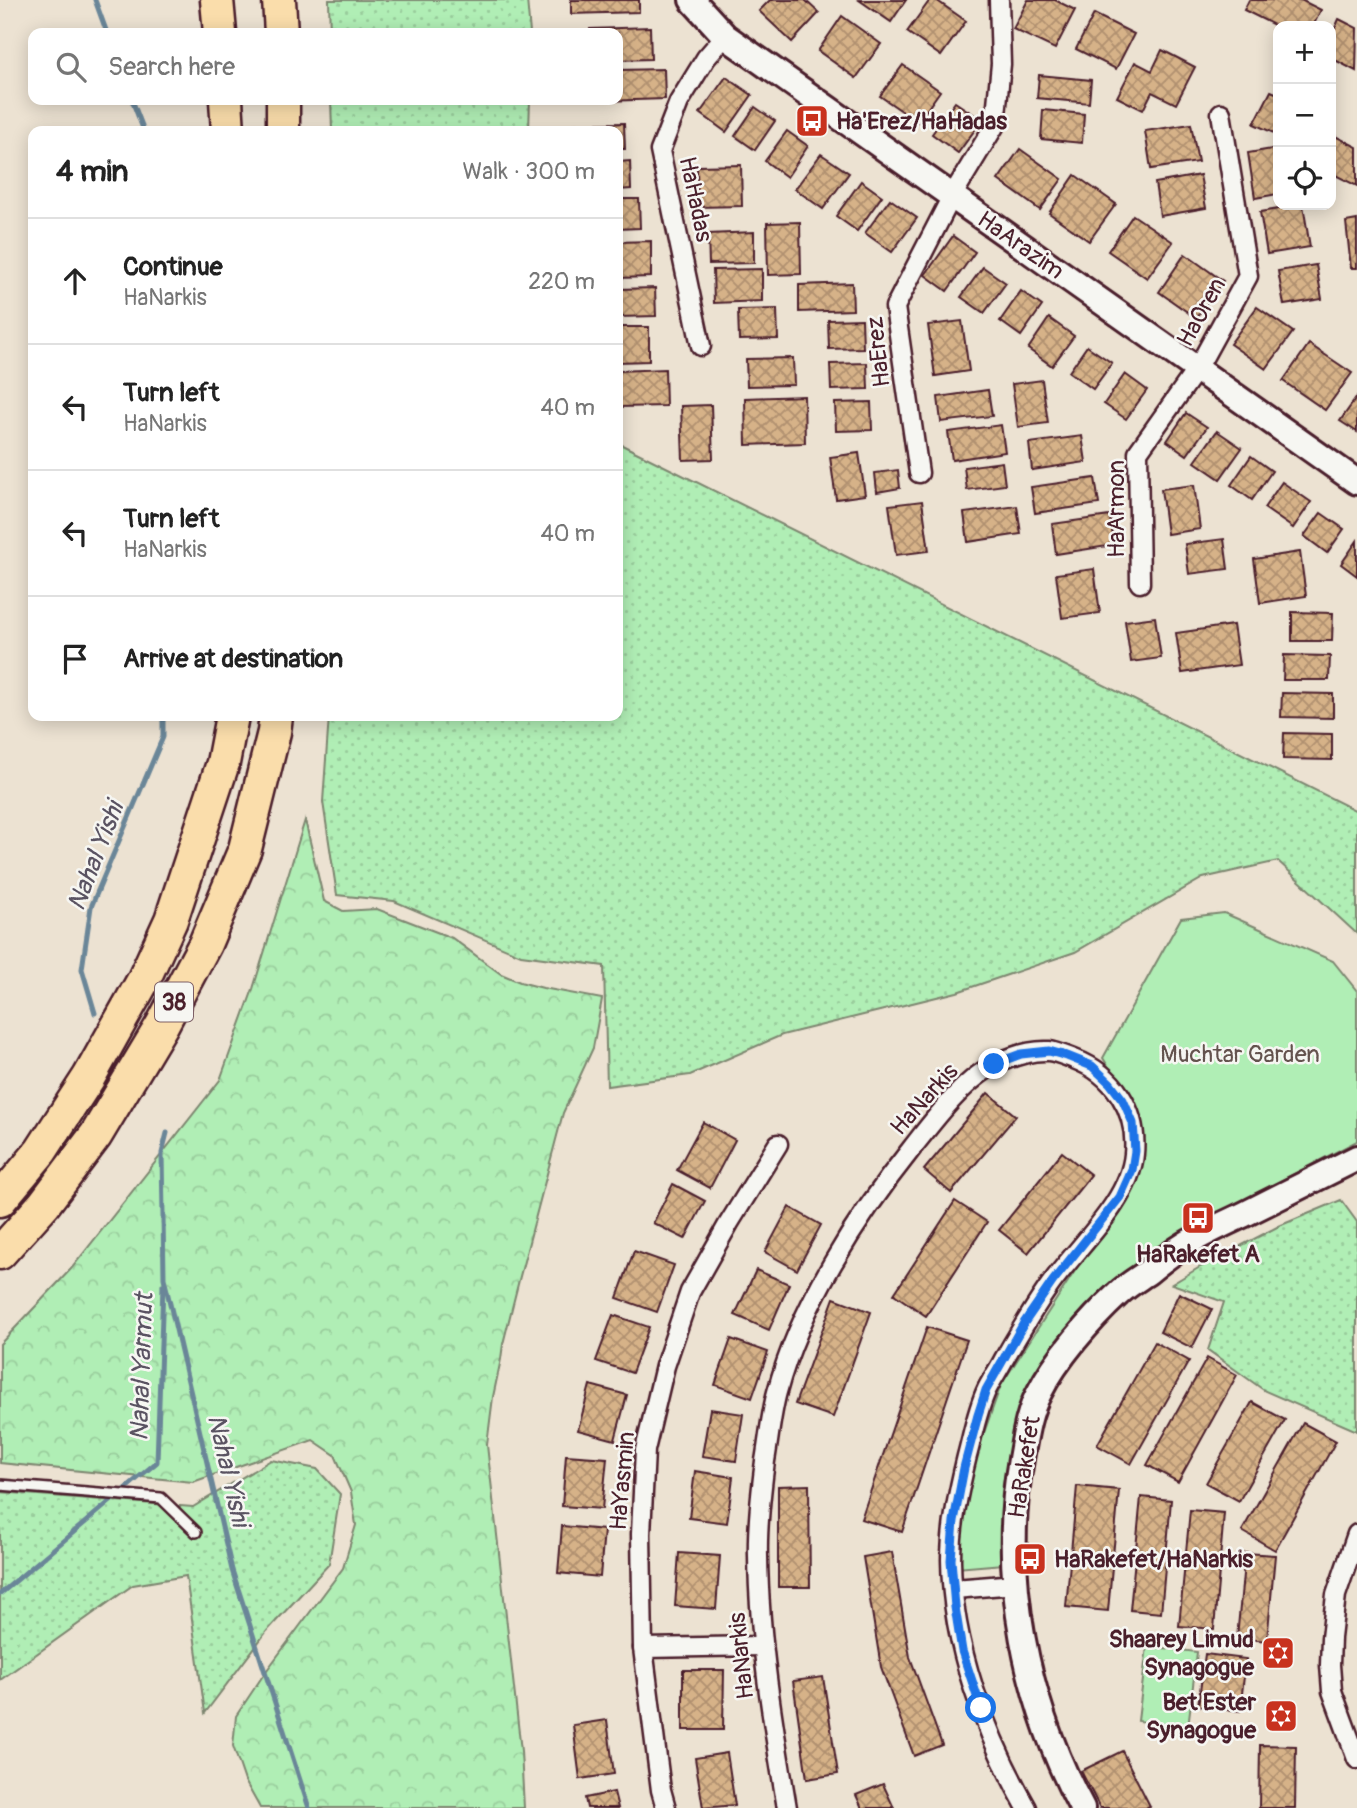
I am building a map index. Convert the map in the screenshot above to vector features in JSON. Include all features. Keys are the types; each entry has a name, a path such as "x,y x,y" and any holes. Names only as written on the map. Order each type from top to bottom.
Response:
{"highway":[{"path":"219,0 221,28"},
{"path":"279,0 281,28"},
{"path":"226,105 228,126"},
{"path":"282,105 283,126"},
{"name":"38","path":"0,1200 41,1151 69,1109 144,979 171,920 223,763 231,721"},
{"name":"38","path":"0,1253 44,1203 96,1135 162,1026 205,944 245,849 275,721"}],"street":[{"name":"HaArazim","path":"692,0 725,36 1357,482"},
{"name":"HaErez","path":"919,473 895,307 952,196 995,125 1001,64 999,0"},
{"name":"HaHadas","path":"701,346 660,151 679,102 706,58 725,36"},
{"name":"HaOren","path":"1197,369 1248,276 1222,113"},
{"name":"HaArmon","path":"1140,583 1138,452 1197,369"},
{"name":"HaNarkis","path":"787,1808 762,1646 757,1551 769,1436 778,1391 793,1346 818,1291 845,1243 892,1173 940,1113 973,1080 994,1064 1021,1054 1049,1051 1092,1066 1110,1083 1123,1100 1133,1123 1135,1151 1132,1170 1120,1197 1053,1281 1024,1323 986,1390 964,1468 954,1521 951,1560 962,1651 1007,1773 1027,1808"},
{"name":"HaYasmin","path":"666,1808 661,1790 643,1648 641,1534 645,1450 665,1366 690,1292 778,1144"},
{"name":"HaRakefet","path":"1082,1808 1050,1739 1035,1692 1021,1629 1016,1584 1013,1537 1017,1480 1027,1427 1038,1394 1075,1340 1119,1293 1186,1244 1357,1158"},
{"path":"1357,1534 1336,1595 1330,1665 1332,1691 1357,1759"},
{"path":"954,1589 1016,1584"},
{"path":"643,1648 762,1646"}],"lane":[{"path":"0,1485 161,1498 196,1532"}],"green space":[{"path":"329,0 527,0 530,28 330,28"},
{"path":"331,105 530,105 529,126 332,126"},
{"path":"623,445 1357,811 1357,934 1278,861 1203,878 1075,952 957,992 782,1035 690,1075 607,1086 604,966 521,955 394,901 337,895 323,802 329,721 623,721"},
{"path":"305,820 324,901 343,911 377,909 452,938 501,974 520,982 602,999 593,1048 563,1113 519,1280 503,1344 487,1445 521,1751 524,1808 260,1808 245,1781 233,1746 236,1716 343,1568 356,1525 351,1492 335,1455 313,1440 193,1482 0,1463 0,1344 71,1269 220,1080 253,989"},
{"name":"Muchtar Garden","path":"1224,913 1333,961 1357,991 1357,1141 1177,1235 1110,1284 1032,1392 1019,1422 1003,1482 1000,1543 1003,1564 957,1568 964,1489 1001,1385 1137,1175 1143,1147 1141,1118 1103,1058 1181,918"},
{"path":"1341,1200 1357,1222 1357,1431 1265,1391 1208,1350 1224,1302 1172,1284 1279,1226"},
{"path":"271,1460 317,1469 340,1494 329,1564 267,1631 205,1713 186,1576 133,1585 0,1680 0,1492 193,1507"},
{"path":"1147,1646 1197,1652 1188,1727 1138,1721"}],"building":[{"path":"571,0 639,0 639,12 571,14"},
{"path":"770,0 805,0 819,13 792,42 759,11"},
{"path":"859,0 906,0 891,22"},
{"path":"930,0 936,0 966,21 941,56 907,32"},
{"path":"1028,0 1055,0 1075,10 1055,49 1013,29"},
{"path":"1249,0 1301,0 1321,10 1316,21 1273,21 1273,24 1244,10"},
{"path":"1094,14 1134,34 1116,69 1076,49"},
{"path":"842,16 881,44 856,78 818,51"},
{"path":"1339,19 1357,28 1356,71 1336,61 1336,26"},
{"path":"650,27 651,59 623,60 623,28 620,28"},
{"path":"1162,50 1195,67 1176,104 1152,92 1143,110 1117,97 1135,62 1152,71"},
{"path":"903,65 940,91 918,122 880,96"},
{"path":"664,69 665,99 623,100 623,70"},
{"path":"1039,75 1091,80 1089,103 1037,98"},
{"path":"726,77 752,95 726,132 700,113"},
{"path":"1271,91 1273,92 1273,133 1254,124"},
{"path":"955,102 982,120 958,153 932,134"},
{"path":"755,107 775,121 755,150 735,136"},
{"path":"1043,110 1084,114 1082,143 1041,139"},
{"path":"624,123 625,149 623,126 574,124"},
{"path":"1191,124 1198,162 1151,169 1145,131"},
{"path":"787,131 808,146 787,177 765,161"},
{"path":"1336,136 1357,147 1357,186 1336,176"},
{"path":"1020,149 1062,179 1040,210 998,180"},
{"path":"1273,149 1273,195 1255,198 1248,153"},
{"path":"821,154 849,173 823,209 795,189"},
{"path":"630,161 631,189 623,190 623,162"},
{"path":"741,165 742,206 698,207 697,166"},
{"path":"1075,175 1116,204 1089,241 1049,213"},
{"path":"1200,175 1206,208 1160,216 1155,183"},
{"path":"861,181 882,196 857,231 836,216"},
{"path":"623,199 639,199 640,228 623,229"},
{"path":"890,199 917,218 892,252 865,233"},
{"path":"1304,210 1310,247 1267,254 1260,212"},
{"path":"1133,215 1173,242 1147,278 1108,251"},
{"path":"1357,220 1357,268 1351,268 1346,222"},
{"path":"800,222 801,274 768,275 767,223"},
{"path":"754,232 754,263 709,264 708,234"},
{"path":"953,236 975,252 947,291 925,275"},
{"path":"651,241 651,277 623,278 623,242"},
{"path":"1185,254 1223,281 1196,318 1159,292"},
{"path":"1316,265 1322,299 1284,305 1278,271"},
{"path":"983,267 1006,283 984,313 961,297"},
{"path":"762,269 762,301 714,303 713,270"},
{"path":"852,283 853,310 799,312 799,285"},
{"path":"655,288 656,316 623,317 623,289"},
{"path":"1021,291 1042,306 1021,336 1000,321"},
{"path":"1257,307 1293,332 1266,369 1230,344"},
{"path":"777,309 778,339 739,340 738,310"},
{"path":"1049,318 1074,336 1052,366 1028,349"},
{"path":"862,319 863,348 829,349 828,320"},
{"path":"962,321 969,371 935,376 928,325"},
{"path":"623,327 649,327 649,361 623,362"},
{"path":"1309,344 1352,373 1325,410 1283,381"},
{"path":"1087,346 1112,363 1093,389 1069,372"},
{"path":"793,358 794,385 747,386 746,359"},
{"path":"867,363 868,389 831,390 830,364"},
{"path":"665,369 666,406 623,407 623,371"},
{"path":"1125,374 1147,390 1126,419 1104,404"},
{"path":"1042,380 1048,423 1018,427 1012,384"},
{"path":"988,390 992,416 941,422 938,397"},
{"path":"804,396 805,443 746,445 745,398"},
{"path":"1357,397 1357,432 1340,421"},
{"path":"871,402 872,430 836,431 835,403"},
{"path":"711,405 713,459 683,460 681,406"},
{"path":"1186,413 1207,427 1187,455 1167,441"},
{"path":"1001,425 1005,452 952,460 948,432"},
{"path":"1217,431 1242,448 1220,479 1195,462"},
{"path":"1082,436 1086,462 1032,470 1029,443"},
{"path":"859,453 865,495 836,499 830,457"},
{"path":"1251,456 1272,471 1252,500 1231,485"},
{"path":"1002,462 1005,485 967,490 964,467"},
{"path":"898,470 900,488 877,492 875,473"},
{"path":"1095,478 1099,504 1035,513 1031,487"},
{"path":"1282,482 1311,502 1293,528 1264,508"},
{"path":"1194,485 1200,529 1167,534 1161,489"},
{"path":"922,501 929,551 896,555 889,505"},
{"path":"1017,506 1021,534 968,542 964,513"},
{"path":"1321,513 1344,529 1327,553 1304,536"},
{"path":"1110,516 1114,545 1056,554 1052,524"},
{"path":"1224,539 1228,569 1189,574 1185,544"},
{"path":"1357,541 1357,576 1341,564"},
{"path":"1300,552 1306,596 1260,603 1254,559"},
{"path":"1094,569 1100,613 1062,618 1056,574"},
{"path":"1292,612 1333,613 1332,641 1292,641"},
{"path":"1155,617 1161,658 1131,662 1125,621"},
{"path":"1233,625 1239,665 1182,673 1176,633"},
{"path":"1284,655 1330,656 1329,680 1283,680"},
{"path":"1282,693 1333,694 1333,718 1281,717"},
{"path":"1284,733 1332,734 1332,760 1283,759"},
{"path":"988,1093 1016,1116 951,1193 924,1170"},
{"path":"703,1122 735,1140 710,1188 677,1170"},
{"path":"1062,1152 1091,1175 1028,1253 999,1230"},
{"path":"673,1184 705,1201 685,1239 653,1223"},
{"path":"955,1201 987,1222 926,1316 894,1294"},
{"path":"789,1207 821,1225 797,1270 765,1252"},
{"path":"634,1251 674,1265 657,1312 617,1298"},
{"path":"756,1270 789,1284 769,1330 735,1315"},
{"path":"1179,1293 1212,1309 1192,1348 1160,1332"},
{"path":"834,1298 871,1312 833,1417 795,1404"},
{"path":"613,1315 649,1327 632,1373 596,1361"},
{"path":"927,1327 967,1340 902,1532 861,1519"},
{"path":"731,1339 768,1352 752,1398 715,1385"},
{"path":"1155,1342 1189,1361 1131,1464 1097,1445"},
{"path":"1207,1358 1237,1375 1178,1482 1147,1465"},
{"path":"590,1385 627,1395 615,1440 578,1430"},
{"path":"1252,1402 1285,1420 1239,1501 1206,1483"},
{"path":"710,1409 743,1414 736,1461 702,1456"},
{"path":"1303,1423 1336,1441 1275,1550 1242,1531"},
{"path":"566,1455 607,1458 602,1509 562,1506"},
{"path":"695,1471 733,1477 727,1523 689,1518"},
{"path":"809,1485 810,1587 778,1587 778,1486"},
{"path":"1077,1486 1119,1490 1108,1611 1066,1607"},
{"path":"1141,1497 1171,1500 1161,1613 1130,1610"},
{"path":"1190,1510 1224,1513 1214,1629 1179,1626"},
{"path":"562,1526 604,1530 600,1577 558,1573"},
{"path":"892,1552 910,1657 942,1745 914,1756 881,1667 863,1557"},
{"path":"679,1553 720,1556 716,1609 675,1606"},
{"path":"1245,1553 1275,1555 1267,1641 1237,1638"},
{"path":"1205,1654 1246,1659 1240,1711 1198,1706"},
{"path":"683,1670 724,1670 723,1730 683,1730"},
{"path":"823,1677 838,1774 807,1779 793,1681"},
{"path":"607,1720 614,1774 580,1779 573,1725"},
{"path":"1260,1745 1296,1746 1295,1808 1259,1808"},
{"path":"1122,1751 1150,1806 1146,1808 1100,1808 1081,1771"},
{"path":"727,1753 735,1805 703,1808 695,1758"},
{"path":"883,1784 894,1808 862,1808 856,1795"},
{"path":"614,1792 618,1808 587,1808 585,1798"}],"waterway":[{"name":"Nahal Yishi","path":"95,0 105,28"},
{"name":"Nahal Yishi","path":"134,105 142,126"},
{"name":"Nahal Yishi","path":"95,1013 82,969 91,907 163,737 163,721"},
{"name":"Nahal Yishi","path":"167,1133 162,1153 164,1278 232,1570 309,1808"},
{"name":"Nahal Yarmut","path":"0,1594 157,1462 163,1285"}],"place":[{"name":"Ha'Erez/HaHadas","path":"812,121"},
{"name":"HaRakefet A","path":"1198,1218"},
{"name":"HaRakefet/HaNarkis","path":"1030,1559"},
{"name":"Shaarey Limud Synagogue","path":"1278,1653"},
{"name":"Bet Ester Synagogue","path":"1281,1716"}],"route":[{"path":"981,1708 962,1651 951,1560 954,1521 978,1415 986,1390 1024,1323 1053,1281 1120,1197 1132,1170 1135,1151 1133,1123 1123,1100 1092,1066 1049,1051 1021,1054 994,1064"}]}
